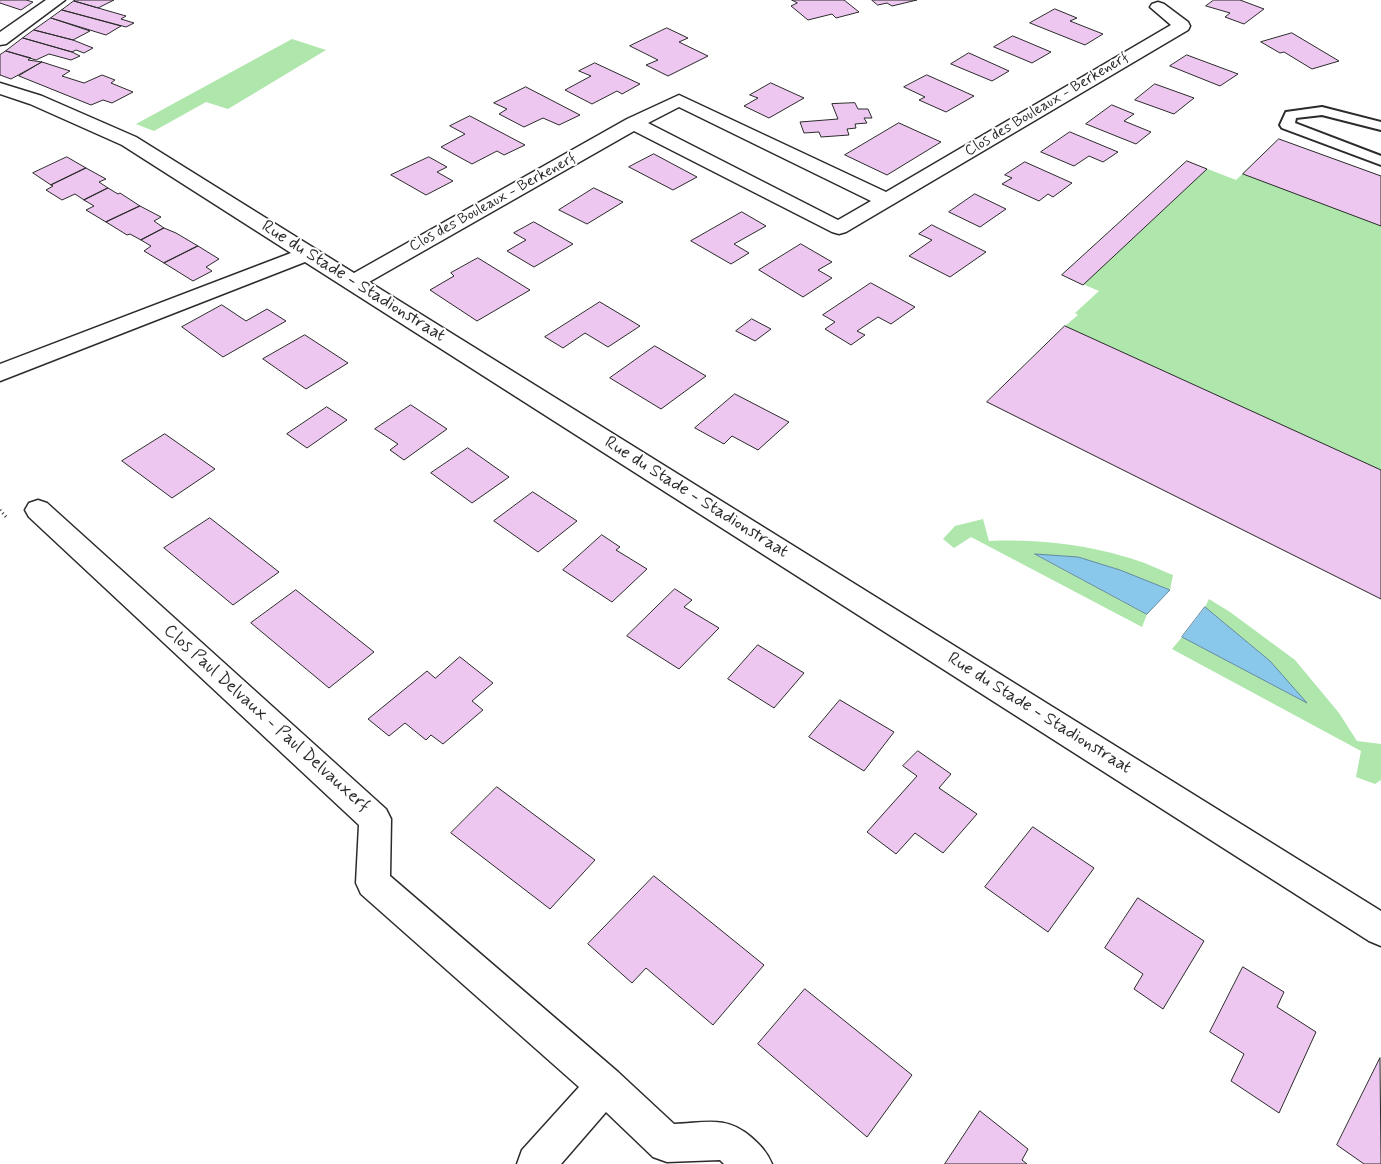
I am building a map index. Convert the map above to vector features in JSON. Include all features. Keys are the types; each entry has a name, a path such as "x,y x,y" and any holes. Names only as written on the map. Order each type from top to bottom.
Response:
{"street":[{"path":"0,40 57,0"},
{"name":"Clos des Bouleaux - Berkenerf","path":"634,123 839,228 1182,26 1158,7"},
{"name":"Rue du Stade - Stadionstraat","path":"0,88 36,100 130,141 1381,930"},
{"name":"Clos des Bouleaux - Berkenerf","path":"353,282 634,123 679,100 886,200"},
{"path":"0,373 288,263 307,254"},
{"name":"Clos Paul Delvaux - Paul Delvauxerf","path":"38,510 375,819 373,883 605,1085 667,1143 727,1141 753,1164"},
{"path":"536,1164 605,1085"}],"lane":[{"path":"1381,126 1322,112 1291,115 1287,125 1381,161"}],"green space":[{"path":"292,39 326,50 228,109 206,102 154,131 136,124"},
{"path":"1279,139 1381,176 1381,599 1065,326 1078,315 1075,313 1099,291 1062,275 1187,161 1236,180"},
{"path":"983,519 989,541 1058,543 1110,552 1173,575 1170,590 1120,570 1078,557 1036,555 1147,614 1142,627 971,537 954,548 943,539 955,526"},
{"path":"1209,599 1230,612 1295,660 1339,713 1357,741 1381,744 1381,780 1375,784 1356,777 1361,751 1172,649 1182,637 1305,702 1270,661 1205,607"}],"water":[{"path":"1035,554 1078,557 1120,570 1170,590 1147,614"},
{"path":"1205,607 1270,661 1307,703 1182,637"}],"building":[{"path":"0,0 26,0 33,2 21,10 0,3"},
{"path":"114,0 98,8 74,1"},
{"path":"792,0 844,0 859,12 836,18 832,14 808,20 791,6 797,3"},
{"path":"872,0 917,0 892,6 887,3 878,5"},
{"path":"1214,0 1240,0 1264,9 1244,24 1225,17 1230,13 1206,6"},
{"path":"74,1 126,16 121,19 134,23 126,27 62,10"},
{"path":"1055,9 1077,18 1070,21 1103,34 1085,45 1030,23"},
{"path":"62,10 121,26 106,35 51,18"},
{"path":"51,18 90,31 73,40 34,30"},
{"path":"667,28 688,38 679,42 708,56 668,76 646,65 658,60 630,46"},
{"path":"34,30 73,40 93,48 84,53 76,50 72,52 23,38"},
{"path":"1292,33 1339,61 1312,69 1284,52 1280,53 1261,42"},
{"path":"1013,36 1051,52 1032,63 994,47"},
{"path":"23,38 80,56 71,60 49,54 36,60 6,51"},
{"path":"6,51 31,58 28,60 42,62 11,79 0,75 0,55"},
{"path":"969,53 1009,71 992,81 951,64"},
{"path":"1187,55 1238,74 1220,86 1170,66"},
{"path":"42,62 70,71 62,76 84,83 102,75 115,80 111,83 133,92 112,103 103,100 91,105 19,76"},
{"path":"595,63 640,84 622,94 617,91 592,104 565,90 591,76 579,71"},
{"path":"927,75 974,96 946,112 919,100 925,97 904,87"},
{"path":"771,83 804,98 769,118 744,106 758,98 750,95"},
{"path":"1155,84 1194,98 1174,114 1135,100"},
{"path":"526,87 580,115 559,125 543,118 524,127 499,114 507,109 494,103"},
{"path":"855,103 858,109 868,109 872,118 864,118 867,123 855,124 856,128 847,129 849,135 821,137 819,132 804,133 800,122 838,119 832,104"},
{"path":"1112,105 1134,114 1124,121 1151,132 1136,144 1086,124"},
{"path":"470,116 525,145 504,155 497,151 472,164 441,147 465,134 450,126"},
{"path":"899,123 941,142 887,175 845,155"},
{"path":"1070,132 1118,152 1103,162 1089,156 1074,166 1041,152"},
{"path":"1279,139 1381,176 1381,226 1243,174"},
{"path":"654,154 697,177 673,190 629,167"},
{"path":"67,157 86,168 51,185 33,173"},
{"path":"429,157 447,167 437,172 453,181 426,195 391,175"},
{"path":"1187,161 1207,169 1083,285 1062,275"},
{"path":"1025,162 1072,183 1053,197 1048,194 1039,201 1002,184 1012,178 1005,175"},
{"path":"86,168 106,179 99,182 108,188 84,200 75,194 62,200 46,190 53,186 51,185"},
{"path":"108,188 118,194 120,193 140,206 106,222 86,210 94,206 84,200"},
{"path":"594,188 623,202 587,224 559,210"},
{"path":"975,194 1006,209 980,227 949,212"},
{"path":"140,206 161,217 154,221 164,228 141,240 130,234 127,235 106,222"},
{"path":"742,212 766,226 734,244 749,253 731,264 691,241"},
{"path":"534,222 573,244 534,267 507,251 526,240 514,233"},
{"path":"932,225 986,252 950,277 909,256 932,240 919,234"},
{"path":"164,228 198,246 164,263 144,251 151,246 141,240"},
{"path":"801,244 832,262 818,270 832,278 803,297 759,270"},
{"path":"198,246 219,259 206,267 212,271 193,281 164,263"},
{"path":"478,258 530,290 477,321 430,290 454,276 451,273"},
{"path":"871,283 915,307 891,324 878,317 857,331 865,335 851,345 825,329 835,322 823,315"},
{"path":"600,302 640,326 608,347 585,333 563,348 545,337"},
{"path":"222,305 246,321 267,309 286,321 223,357 182,327"},
{"path":"752,319 771,329 755,341 736,331"},
{"path":"1065,326 1381,470 1381,599 987,402"},
{"path":"305,335 348,363 306,389 263,359"},
{"path":"655,346 706,376 661,409 610,378"},
{"path":"735,394 789,422 758,450 732,436 724,444 695,428"},
{"path":"411,405 447,429 404,460 390,450 398,444 375,429"},
{"path":"327,407 347,420 307,448 287,434"},
{"path":"165,434 215,469 172,498 122,461"},
{"path":"468,448 509,477 472,503 431,473"},
{"path":"533,492 577,521 538,552 494,521"},
{"path":"210,518 279,572 233,605 164,548"},
{"path":"602,535 620,547 616,550 647,569 612,602 563,570"},
{"path":"675,589 692,600 684,607 719,628 679,669 627,636"},
{"path":"296,590 374,652 329,688 251,623"},
{"path":"758,645 804,673 774,708 728,679"},
{"path":"460,657 493,683 472,701 483,710 443,744 431,735 426,740 405,723 389,736 368,719 427,671 435,678"},
{"path":"840,700 894,732 864,771 809,737"},
{"path":"918,751 951,774 939,788 977,814 943,853 915,833 896,854 867,832 917,776 903,766"},
{"path":"497,787 595,860 550,909 451,833"},
{"path":"1033,827 1094,868 1048,932 985,887"},
{"path":"654,876 764,965 713,1025 646,968 632,983 588,944"},
{"path":"1138,898 1204,941 1163,1009 1134,989 1143,974 1105,948"},
{"path":"1243,967 1284,992 1277,1007 1316,1032 1279,1113 1231,1081 1244,1054 1210,1032"},
{"path":"805,989 912,1075 867,1137 758,1044"},
{"path":"1380,1058 1381,1164 1364,1164 1337,1145"},
{"path":"980,1111 1028,1149 1022,1160 1027,1164 945,1164"}]}
